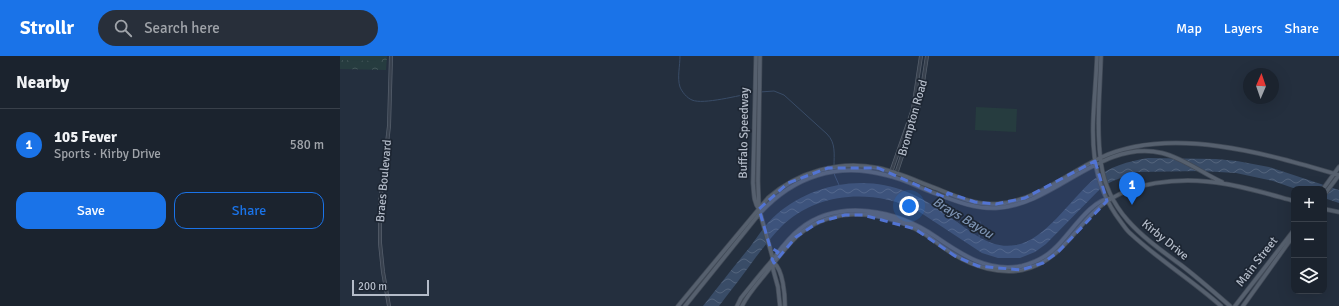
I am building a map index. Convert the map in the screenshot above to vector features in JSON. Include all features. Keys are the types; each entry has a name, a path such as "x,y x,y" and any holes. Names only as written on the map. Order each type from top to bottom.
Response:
{"main road":[{"name":"Buffalo Speedway","path":"756,56 759,209 772,259 779,271 784,287 785,306"},
{"name":"Buffalo Speedway","path":"757,89 760,56"},
{"name":"Kirby Drive","path":"1097,56 1093,105 1093,140 1096,171 1106,200 1129,233 1221,306"},
{"name":"Kirby Drive","path":"1101,56 1099,121 1101,160 1108,190 1112,198 1121,213 1138,232 1230,306"},
{"name":"Buffalo Speedway","path":"757,96 753,183 756,206 759,209"},
{"path":"1093,105 1098,108 1099,121"},
{"path":"838,169 862,170 892,177 947,196 986,204 1017,203 1101,160 1132,147 1158,143 1182,143 1248,151 1339,175 1327,191"},
{"path":"1101,160 1131,152 1156,152 1177,158 1227,184"},
{"path":"685,306 760,213 773,200 788,189 813,177 838,169 863,166 878,168 897,173 947,196"},
{"path":"1325,186 1339,167"},
{"path":"678,306 768,198 780,188 798,178 816,171 828,171"},
{"path":"737,306 741,298 780,249 799,229 823,216 840,211 882,213 913,224 970,259 992,265 1018,266 1036,261 1050,252 1089,210 1124,192 1152,183 1192,181 1227,184 1291,200"},
{"path":"758,197 764,199 768,198"},
{"path":"742,306 774,263 796,237 811,226 831,218 853,214 874,216 904,224 929,237 960,258 978,266 1002,270 1021,270 1043,263 1058,252 1092,213 1106,200"},
{"path":"1327,210 1339,212"},
{"path":"752,223 757,222 763,224"},
{"name":"Main Street","path":"1234,306 1291,234"},
{"name":"Main Street","path":"1243,306 1291,239"},
{"path":"769,247 780,249"},
{"name":"Buffalo Speedway","path":"774,263 773,269 778,287 780,306"},
{"path":"1186,278 1190,273"},
{"path":"766,274 774,274"}],"street":[{"name":"Braes Boulevard","path":"389,306 380,243 380,202 389,126 391,56"},
{"name":"Brompton Road","path":"891,172 913,109 920,56"},
{"name":"Brompton Road","path":"897,173 920,102 927,56"},
{"path":"913,100 920,102"},
{"path":"903,137 908,139"},
{"path":"891,172 892,177 897,173"}],"highlighted area":[{"path":"1095,161 1107,201 1058,252 1043,263 1021,270 978,266 955,256 915,229 863,215 845,215 819,222 796,237 774,263 772,259 778,252 770,247 759,209 788,183 828,168 878,168 946,198 948,193 975,202 996,204 1025,198"}],"green space":[{"path":"340,56 387,56 386,70 340,69"},
{"path":"340,56 376,56 376,61 340,60"},
{"path":"976,107 1017,109 1016,132 975,130"}],"water":[{"path":"1148,158 1216,159 1237,161 1269,167 1327,186 1291,186 1291,187 1273,181 1236,173 1201,171 1136,172 1103,186 1046,244 1035,252 1020,258 998,258 982,253 915,209 898,203 881,198 845,197 811,207 795,215 771,238 719,306 703,306 766,225 777,214 806,195 822,189 856,183 891,187 913,194 924,200 981,238 998,245 1007,246 1026,242 1037,236 1047,228 1099,175 1119,165"},
{"path":"1327,186 1339,190 1339,203 1327,199"}],"waterway":[{"path":"680,56 679,83 683,93 690,99 697,101 713,101 753,93"},
{"path":"760,92 774,91 784,95 827,134 833,145 834,166"},
{"path":"834,173 839,185"},
{"name":"Brays Bayou","path":"979,238 980,222"}],"place":[{"name":"105 Fever","path":"1132,205"}]}
